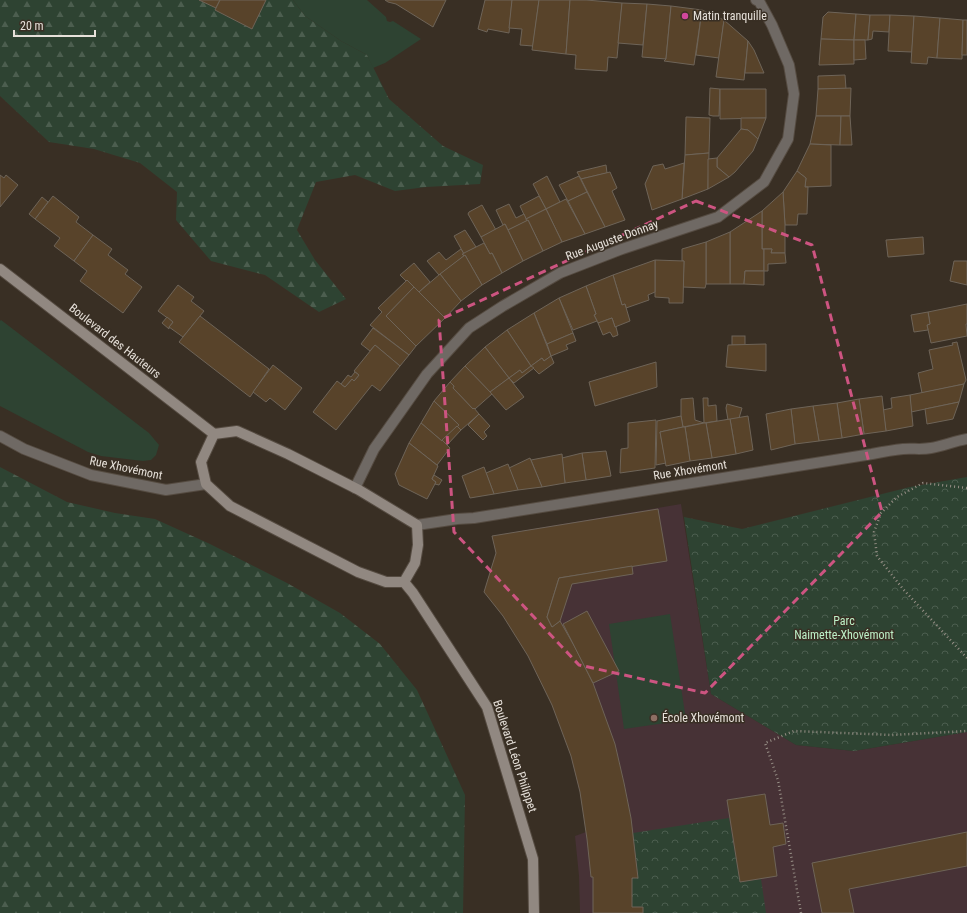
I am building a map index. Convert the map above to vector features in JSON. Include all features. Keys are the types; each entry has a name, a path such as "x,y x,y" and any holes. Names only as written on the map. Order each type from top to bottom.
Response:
{"street":[{"name":"Rue Auguste Donnay","path":"355,488 374,449 427,374 469,328 503,306 560,273 622,249 718,217 764,182 788,139 794,94 789,65 760,0"},
{"name":"Boulevard des Hauteurs","path":"0,269 214,434"},
{"path":"237,431 288,454 355,488 417,525 418,545 415,563 404,582 386,582 358,572 230,506 206,484 201,462 214,434 237,431"},
{"name":"Rue Xhovémont","path":"0,436 24,449 91,475 166,490 206,484"},
{"name":"Rue Xhovémont","path":"417,525 474,518 904,449 931,448 967,438"},
{"name":"Boulevard Léon Philippet","path":"404,582 413,593 487,707 533,859 534,913"}],"path":[{"path":"967,488 923,483 897,497 881,513 874,532 877,556 902,589 967,658"},
{"path":"801,913 778,780 765,743 794,731 892,735 967,731"}],"highlighted area":[{"path":"696,201 812,245 882,512 705,693 579,665 454,532 439,320"}],"shaded area":[{"name":"École Xhovémont","path":"681,504 711,694 796,745 854,751 967,732 967,913 580,913 579,876 575,836 586,832 580,792 571,756 552,705 528,656 503,616 484,592 496,553 492,536"}],"green space":[{"path":"0,0 199,0 252,29 266,0 293,0 305,16 341,41 367,55 389,99 443,146 483,165 480,184 426,187 395,191 355,175 316,182 297,230 315,260 346,299 319,312 265,275 211,261 176,220 177,192 140,163 94,149 49,142 0,96"},
{"path":"293,0 367,0 386,17 387,21 393,21 421,39 385,63 373,68 367,55 341,41 305,16"},
{"path":"1,320 149,433 159,445 156,455 151,460 143,461 101,456 88,452 0,406"},
{"path":"0,467 67,502 115,513 155,519 210,544 287,583 340,613 380,644 417,690 465,795 463,913 0,913"},
{"name":"Parc Naimette-Xhovémont","path":"967,477 967,732 854,751 796,745 711,694 684,517 742,529 910,487"},
{"path":"670,614 686,720 624,729 609,624"},
{"path":"729,818 740,882 761,879 766,913 643,913 632,907 632,878 638,877 633,833"}],"building":[{"path":"199,0 220,0 216,8"},
{"path":"220,0 266,0 252,29 215,10"},
{"path":"385,0 446,0 433,27 396,4"},
{"path":"485,0 512,0 509,33 488,29 487,32 478,29"},
{"path":"512,0 539,0 533,46 520,45 522,29 509,28"},
{"path":"539,0 570,0 566,54 532,50"},
{"path":"570,0 622,3 617,58 608,57 607,71 575,69 576,55 566,54"},
{"path":"622,3 647,4 643,45 618,43"},
{"path":"647,4 671,6 666,59 642,57"},
{"path":"671,6 702,10 694,65 664,61 666,59"},
{"path":"702,10 724,20 719,58 696,55"},
{"path":"828,12 856,14 854,40 821,39 823,17"},
{"path":"856,14 870,15 868,40 854,40"},
{"path":"870,15 890,15 889,32 873,31 872,39 868,40"},
{"path":"890,15 914,16 912,52 888,51"},
{"path":"914,16 940,18 937,58 928,57 927,64 911,63"},
{"path":"940,18 963,20 962,59 937,58"},
{"path":"724,20 748,41 744,80 716,77"},
{"path":"963,20 967,20 967,55 962,55"},
{"path":"821,39 854,40 854,64 819,65"},
{"path":"854,40 865,40 866,59 854,60"},
{"path":"748,41 754,50 764,73 745,73"},
{"path":"845,75 846,89 818,89 818,76"},
{"path":"710,88 720,89 719,116 709,115"},
{"path":"851,88 850,116 816,116 818,89"},
{"path":"720,89 766,89 766,118 720,119"},
{"path":"816,116 841,116 840,145 810,144"},
{"path":"841,116 850,116 852,145 840,145"},
{"path":"686,117 710,118 709,153 685,155"},
{"path":"741,118 766,118 758,139 748,130 741,129"},
{"path":"741,129 748,130 758,139 753,151 729,177 717,167 717,158"},
{"path":"810,144 831,145 831,186 805,187 806,178 797,171"},
{"path":"709,153 708,189 682,199 685,155"},
{"path":"717,158 717,167 729,177 708,189 708,159"},
{"path":"684,163 682,199 652,210 645,184 653,166 663,164 665,169"},
{"path":"606,165 607,173 581,179 577,172"},
{"path":"797,171 806,178 805,187 808,187 807,214 798,214 797,225 785,225 783,192"},
{"path":"610,172 617,188 612,191 625,220 605,227 581,179"},
{"path":"0,175 4,178 6,175 18,185 0,207"},
{"path":"547,176 560,202 546,209 533,184"},
{"path":"579,176 587,192 568,201 559,185"},
{"path":"587,192 605,227 585,234 568,201"},
{"path":"783,192 785,253 771,253 772,249 762,249 762,211"},
{"path":"53,196 79,217 76,222 93,235 74,261 54,246 60,238 35,219"},
{"path":"539,196 546,209 526,219 520,206"},
{"path":"42,197 48,202 35,219 29,214"},
{"path":"566,199 585,234 562,242 546,209"},
{"path":"509,204 516,218 524,214 527,221 508,230 505,224 503,225 496,210"},
{"path":"482,205 496,230 481,237 468,214"},
{"path":"546,209 562,242 543,251 528,220 527,221 526,219"},
{"path":"762,211 762,249 764,249 764,271 745,271 744,284 730,284 730,232"},
{"path":"528,220 543,251 523,261 508,230"},
{"path":"505,224 523,261 502,273 492,253 490,254 481,237"},
{"path":"465,230 476,247 464,254 454,236"},
{"path":"730,232 730,284 706,284 706,242"},
{"path":"93,235 112,249 108,255 128,270 125,274 142,287 123,313 80,281 87,271 74,261"},
{"path":"923,237 924,254 888,257 886,240"},
{"path":"706,242 705,288 683,287 684,261 682,261 682,249"},
{"path":"484,243 490,254 492,253 502,273 482,285 465,255 464,256 462,254"},
{"path":"461,249 464,256 439,275 427,261 439,252 446,260"},
{"path":"764,249 772,249 771,253 785,253 786,263 768,264 768,271 764,271"},
{"path":"465,255 482,285 461,301 440,274"},
{"path":"655,260 684,261 683,303 669,303 669,298 655,297"},
{"path":"655,260 655,292 648,295 649,300 626,308 625,304 622,305 613,275"},
{"path":"954,261 967,261 967,285 950,281"},
{"path":"414,263 430,282 419,292 400,275"},
{"path":"745,271 764,271 764,285 744,284"},
{"path":"440,274 461,301 445,318 419,292"},
{"path":"613,275 622,305 625,304 630,321 615,327 612,318 598,323 594,315 596,314 586,286"},
{"path":"407,280 414,287 386,316 416,346 409,355 370,325 382,312 378,308"},
{"path":"178,285 194,297 191,301 204,311 183,337 169,327 173,322 158,311"},
{"path":"586,286 597,321 573,330 559,298"},
{"path":"414,287 445,318 416,346 386,316"},
{"path":"559,298 573,333 547,344 534,313"},
{"path":"967,304 967,336 931,343 927,325 930,324 928,312"},
{"path":"928,312 930,324 927,325 928,330 914,332 911,315"},
{"path":"534,313 551,356 544,361 542,358 531,366 507,330"},
{"path":"200,316 269,369 250,397 179,342"},
{"path":"167,317 173,322 169,329 162,323"},
{"path":"612,318 618,335 613,337 610,332 603,335 598,323"},
{"path":"373,328 409,355 400,366 375,345 370,351 361,344"},
{"path":"507,330 531,366 522,373 520,370 509,378 485,347"},
{"path":"573,333 576,341 566,345 568,349 551,356 547,344"},
{"path":"732,336 745,336 745,345 732,345"},
{"path":"957,342 966,380 964,384 922,393 918,373 933,369 929,350 953,345 952,343"},
{"path":"766,344 766,371 726,367 728,345"},
{"path":"375,345 400,366 380,391 372,385 336,430 313,412 337,381 345,387 352,379 354,381 359,375 354,371"},
{"path":"485,347 509,378 490,392 465,366"},
{"path":"551,356 554,363 539,374 531,366 542,358 544,361"},
{"path":"656,362 657,387 595,406 589,382"},
{"path":"273,365 302,388 285,410 270,398 266,402 253,392"},
{"path":"465,366 492,394 475,409 473,409 453,388 454,386 450,382"},
{"path":"531,366 534,368 514,383 509,378 520,370 522,373"},
{"path":"355,372 359,375 354,381 352,379 345,387 341,384 348,375 351,377"},
{"path":"509,378 524,397 506,410 490,392"},
{"path":"450,382 454,386 453,388 479,414 461,430 457,426 459,425 434,401"},
{"path":"964,384 959,402 911,412 910,395"},
{"path":"910,395 913,426 886,431 883,410 892,408 891,398"},
{"path":"882,396 886,431 864,434 859,399"},
{"path":"693,398 695,420 704,423 683,427 681,416 681,399"},
{"path":"703,398 708,398 708,406 716,405 717,421 704,423"},
{"path":"859,399 864,434 842,438 837,403"},
{"path":"434,401 459,425 442,441 421,423"},
{"path":"959,402 953,419 927,424 925,409"},
{"path":"837,403 842,438 819,441 813,406"},
{"path":"727,404 742,408 739,418 728,420 726,408"},
{"path":"813,406 819,441 795,444 791,409"},
{"path":"791,409 795,444 771,450 766,414"},
{"path":"479,414 490,426 484,432 487,436 483,440 468,425"},
{"path":"681,416 683,427 660,432 666,463 656,465 657,421"},
{"path":"748,416 753,450 736,454 730,419"},
{"path":"730,419 736,454 712,458 706,423"},
{"path":"656,420 655,468 620,473 621,449 628,448 628,423"},
{"path":"421,423 450,448 437,465 409,443"},
{"path":"706,423 712,458 690,461 685,427"},
{"path":"457,426 461,430 447,445 442,440"},
{"path":"685,427 690,461 666,466 660,432"},
{"path":"409,443 438,466 432,479 436,482 427,499 399,485 395,474"},
{"path":"606,451 611,476 586,480 582,453"},
{"path":"582,453 586,480 565,483 562,458"},
{"path":"562,454 565,483 542,487 531,460"},
{"path":"530,458 542,487 518,490 509,468"},
{"path":"508,464 518,490 494,494 486,473"},
{"path":"484,467 494,494 470,498 462,476"},
{"path":"434,475 442,480 439,485 435,484 436,482 432,479"},
{"path":"658,509 667,561 559,578 547,617 552,627 560,621 593,683 615,744 631,818 638,878 632,878 632,907 643,907 643,913 593,913 593,877 591,877 580,792 571,756 552,705 528,656 503,616 484,592 496,553 492,536"},
{"path":"632,566 633,574 572,584 560,621 552,627 547,617 559,578"},
{"path":"587,611 619,671 593,683 563,624"},
{"path":"765,794 770,825 783,823 786,844 773,847 777,876 740,882 727,800"},
{"path":"967,832 967,866 849,889 854,913 822,913 812,863"}],"place":[{"name":"Matin tranquille","path":"685,16"},
{"name":"École Xhovémont","path":"654,718"}]}
